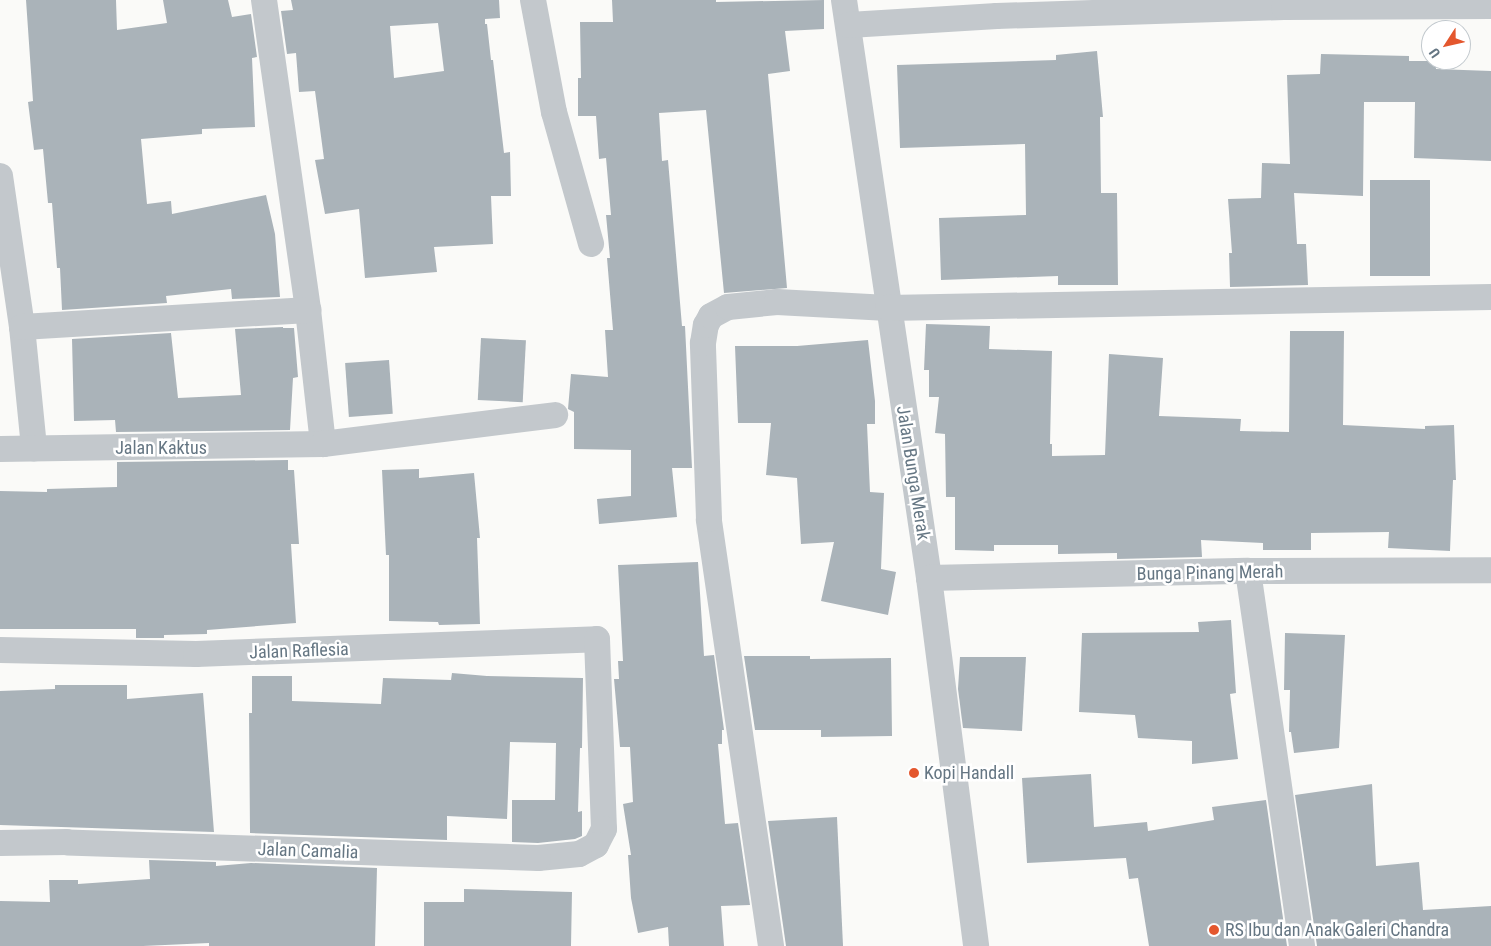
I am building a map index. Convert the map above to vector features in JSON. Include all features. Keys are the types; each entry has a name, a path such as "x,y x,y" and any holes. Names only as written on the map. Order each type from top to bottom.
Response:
{"street":[{"path":"264,0 308,310 323,444"},
{"path":"533,0 554,112 591,244"},
{"path":"847,12 997,16 1284,7 1491,6"},
{"name":"Jalan Bunga Merak","path":"847,12 888,308 930,578 976,946"},
{"path":"0,176 22,327 34,448"},
{"path":"771,946 709,520 703,343 706,325 711,316 722,309 777,302 888,308 1491,297"},
{"path":"22,327 308,310"},
{"name":"Jalan Kaktus","path":"0,449 207,448 323,444 555,415"},
{"name":"Bunga Pinang Merah","path":"930,578 1491,570"},
{"path":"1248,572 1302,946"},
{"name":"Jalan Raflesia","path":"0,650 196,654 597,639 604,829"},
{"name":"Jalan Camalia","path":"0,843 67,842 538,858 579,854 596,845 604,829"}],"building":[{"path":"26,0 116,0 117,30 167,23 163,0 228,0 232,17 251,14 257,57 252,58 255,127 202,129 202,134 141,139 147,204 171,201 172,214 266,195 275,234 280,297 232,299 231,289 166,296 167,303 62,310 60,268 57,268 52,203 48,203 43,149 34,150 28,102 33,101"},
{"path":"291,0 499,0 500,18 485,19 485,24 487,24 491,60 493,60 504,153 510,152 511,196 491,196 493,244 434,247 437,272 365,278 359,209 325,214 315,160 324,159 315,91 299,92 296,53 287,54 281,11 293,10","holes":["438,23 444,71 394,78 390,26"]},
{"path":"612,0 716,0 716,2 824,0 824,29 785,31 790,71 768,74 787,288 724,293 706,110 659,113 662,161 668,160 682,326 685,326 692,468 672,468 677,517 599,524 597,499 631,496 631,450 574,449 574,412 568,409 571,374 608,377 605,330 613,330 607,258 610,258 606,215 611,215 606,158 599,159 596,116 578,116 578,78 581,78 580,22 613,22"},
{"path":"1097,51 1103,117 1100,117 1101,193 1117,193 1118,285 1058,285 1058,276 941,280 939,218 1026,215 1025,144 900,148 897,65 1056,60 1056,55"},
{"path":"1321,54 1409,56 1409,61 1421,61 1421,70 1491,71 1491,161 1414,158 1415,102 1364,102 1363,196 1294,193 1297,244 1306,244 1308,285 1230,287 1229,253 1232,253 1228,199 1261,198 1262,163 1290,164 1287,75 1320,74"},
{"path":"1370,180 1430,180 1430,276 1370,276"},
{"path":"926,324 990,326 989,349 1052,351 1050,444 1052,444 1052,456 1105,455 1109,354 1163,358 1159,416 1241,419 1240,431 1289,432 1290,331 1344,331 1343,425 1425,429 1425,426 1454,425 1456,480 1453,480 1450,551 1388,548 1389,532 1311,533 1311,550 1263,550 1263,543 1201,540 1202,557 1117,559 1117,553 1058,554 1058,545 994,545 994,551 955,550 955,497 946,497 945,434 935,433 939,397 929,397 929,370 924,370"},
{"path":"294,328 298,377 293,378 290,430 116,432 115,420 74,421 72,339 171,333 178,398 241,395 235,329"},
{"path":"481,338 526,340 523,402 478,400"},
{"path":"868,340 875,401 875,424 867,424 870,492 884,493 881,569 896,572 888,615 821,601 834,542 801,544 797,478 766,475 771,423 738,423 735,346 797,346"},
{"path":"389,360 393,414 349,417 345,363"},
{"path":"288,460 288,470 294,470 299,544 291,544 296,623 207,630 207,634 164,635 164,638 136,638 136,629 0,629 0,491 47,492 47,489 117,487 117,462"},
{"path":"419,469 419,478 474,473 480,538 477,538 480,624 439,625 438,622 389,621 389,555 386,555 382,470"},
{"path":"698,562 704,656 714,655 724,730 722,730 722,744 718,744 725,824 738,823 750,905 721,906 724,946 669,946 668,927 638,933 631,898 628,855 631,855 623,804 633,802 630,747 620,747 614,679 619,679 618,661 623,661 618,565"},
{"path":"1231,620 1236,693 1230,694 1238,759 1192,764 1192,741 1138,738 1135,715 1079,712 1082,633 1199,632 1198,622"},
{"path":"1285,633 1345,635 1339,748 1294,753 1291,732 1289,732 1290,690 1284,690"},
{"path":"744,656 810,656 810,659 891,658 892,736 821,737 821,730 755,730"},
{"path":"960,657 1026,657 1022,731 963,728 958,689"},
{"path":"452,673 487,676 583,678 582,748 580,748 578,812 582,811 582,836 575,839 538,843 512,842 512,800 555,800 556,743 510,742 507,819 447,816 447,840 250,833 249,713 252,713 252,676 292,676 292,701 381,704 383,678 451,680"},
{"path":"55,685 127,685 127,699 203,693 214,832 0,825 0,691 55,689"},
{"path":"1091,774 1094,827 1147,822 1148,831 1214,820 1212,807 1266,800 1287,946 1149,946 1138,878 1129,879 1126,858 1027,863 1022,778"},
{"path":"1372,784 1376,866 1419,862 1423,910 1491,906 1491,946 1317,946 1295,795"},
{"path":"837,817 843,946 786,946 768,821"},
{"path":"149,860 216,862 216,866 251,863 377,868 375,946 209,946 209,943 143,946 0,946 0,901 50,902 49,880 78,880 78,884 150,879"},
{"path":"464,889 572,892 571,946 424,946 424,902 464,902"}],"place":[{"name":"Kopi Handall","path":"914,773"},
{"name":"RS Ibu dan Anak Galeri Chandra","path":"1214,930"}]}
